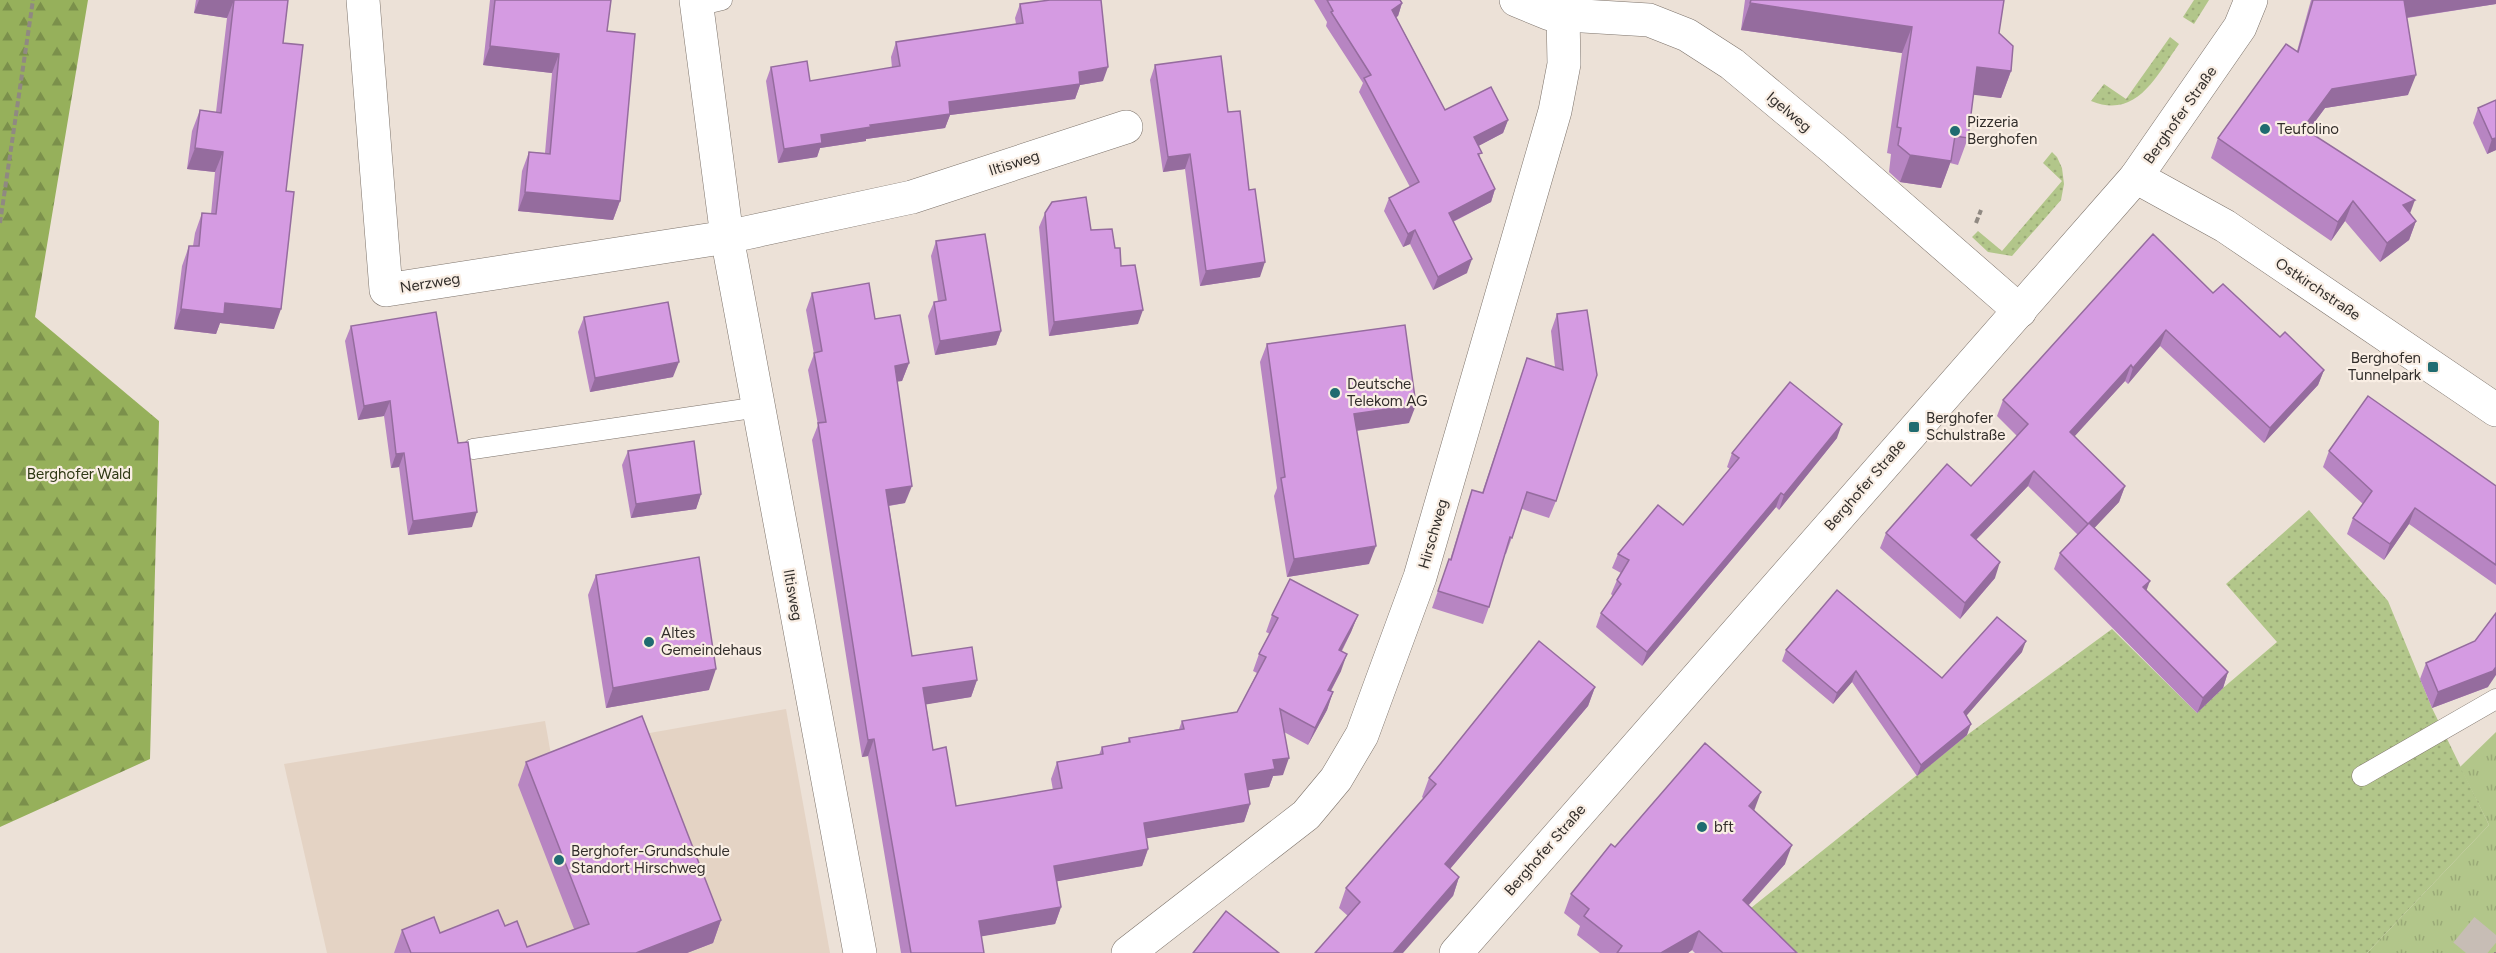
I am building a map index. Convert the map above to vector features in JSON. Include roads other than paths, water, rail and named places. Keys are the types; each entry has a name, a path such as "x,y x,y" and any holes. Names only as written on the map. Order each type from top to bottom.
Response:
{"street":[{"name":"Nerzweg","path":"363,0 386,290 727,237"},
{"name":"Igelweg","path":"1516,0 1550,14 1583,11 1649,20 1687,34 1732,64 1833,148 2020,311"},
{"name":"Berghofer Straße","path":"1460,952 1914,427 2020,311 2136,177 2240,27 2251,0"},
{"name":"Iltisweg","path":"705,2 727,237 860,953"},
{"name":"Hirschweg","path":"1128,953 1306,815 1336,780 1362,735 1420,577 1555,111 1564,64 1583,11"},
{"name":"Iltisweg","path":"727,237 912,196 1126,127"},
{"name":"Ostkirchstraße","path":"2136,177 2225,226 2496,410"}],"lane":[{"path":"473,449 759,407"},
{"path":"2362,776 2496,699"}],"tunnel":[{"path":"2466,953 2496,917"}],"place":[{"name":"Teufolino","path":"2265,129"},
{"name":"Pizzeria Berghofen","path":"1955,131"},
{"name":"Berghofen Tunnelpark","path":"2433,367"},
{"name":"Deutsche Telekom AG","path":"1335,393"},
{"name":"Berghofer Schulstraße","path":"1914,427"},
{"name":"Altes Gemeindehaus","path":"649,642"},
{"name":"bft","path":"1702,827"},
{"name":"Berghofer-Grundschule Standort Hirschweg","path":"559,860"}],"park label":[{"name":"Berghofer Wald","path":"79,474"}]}
